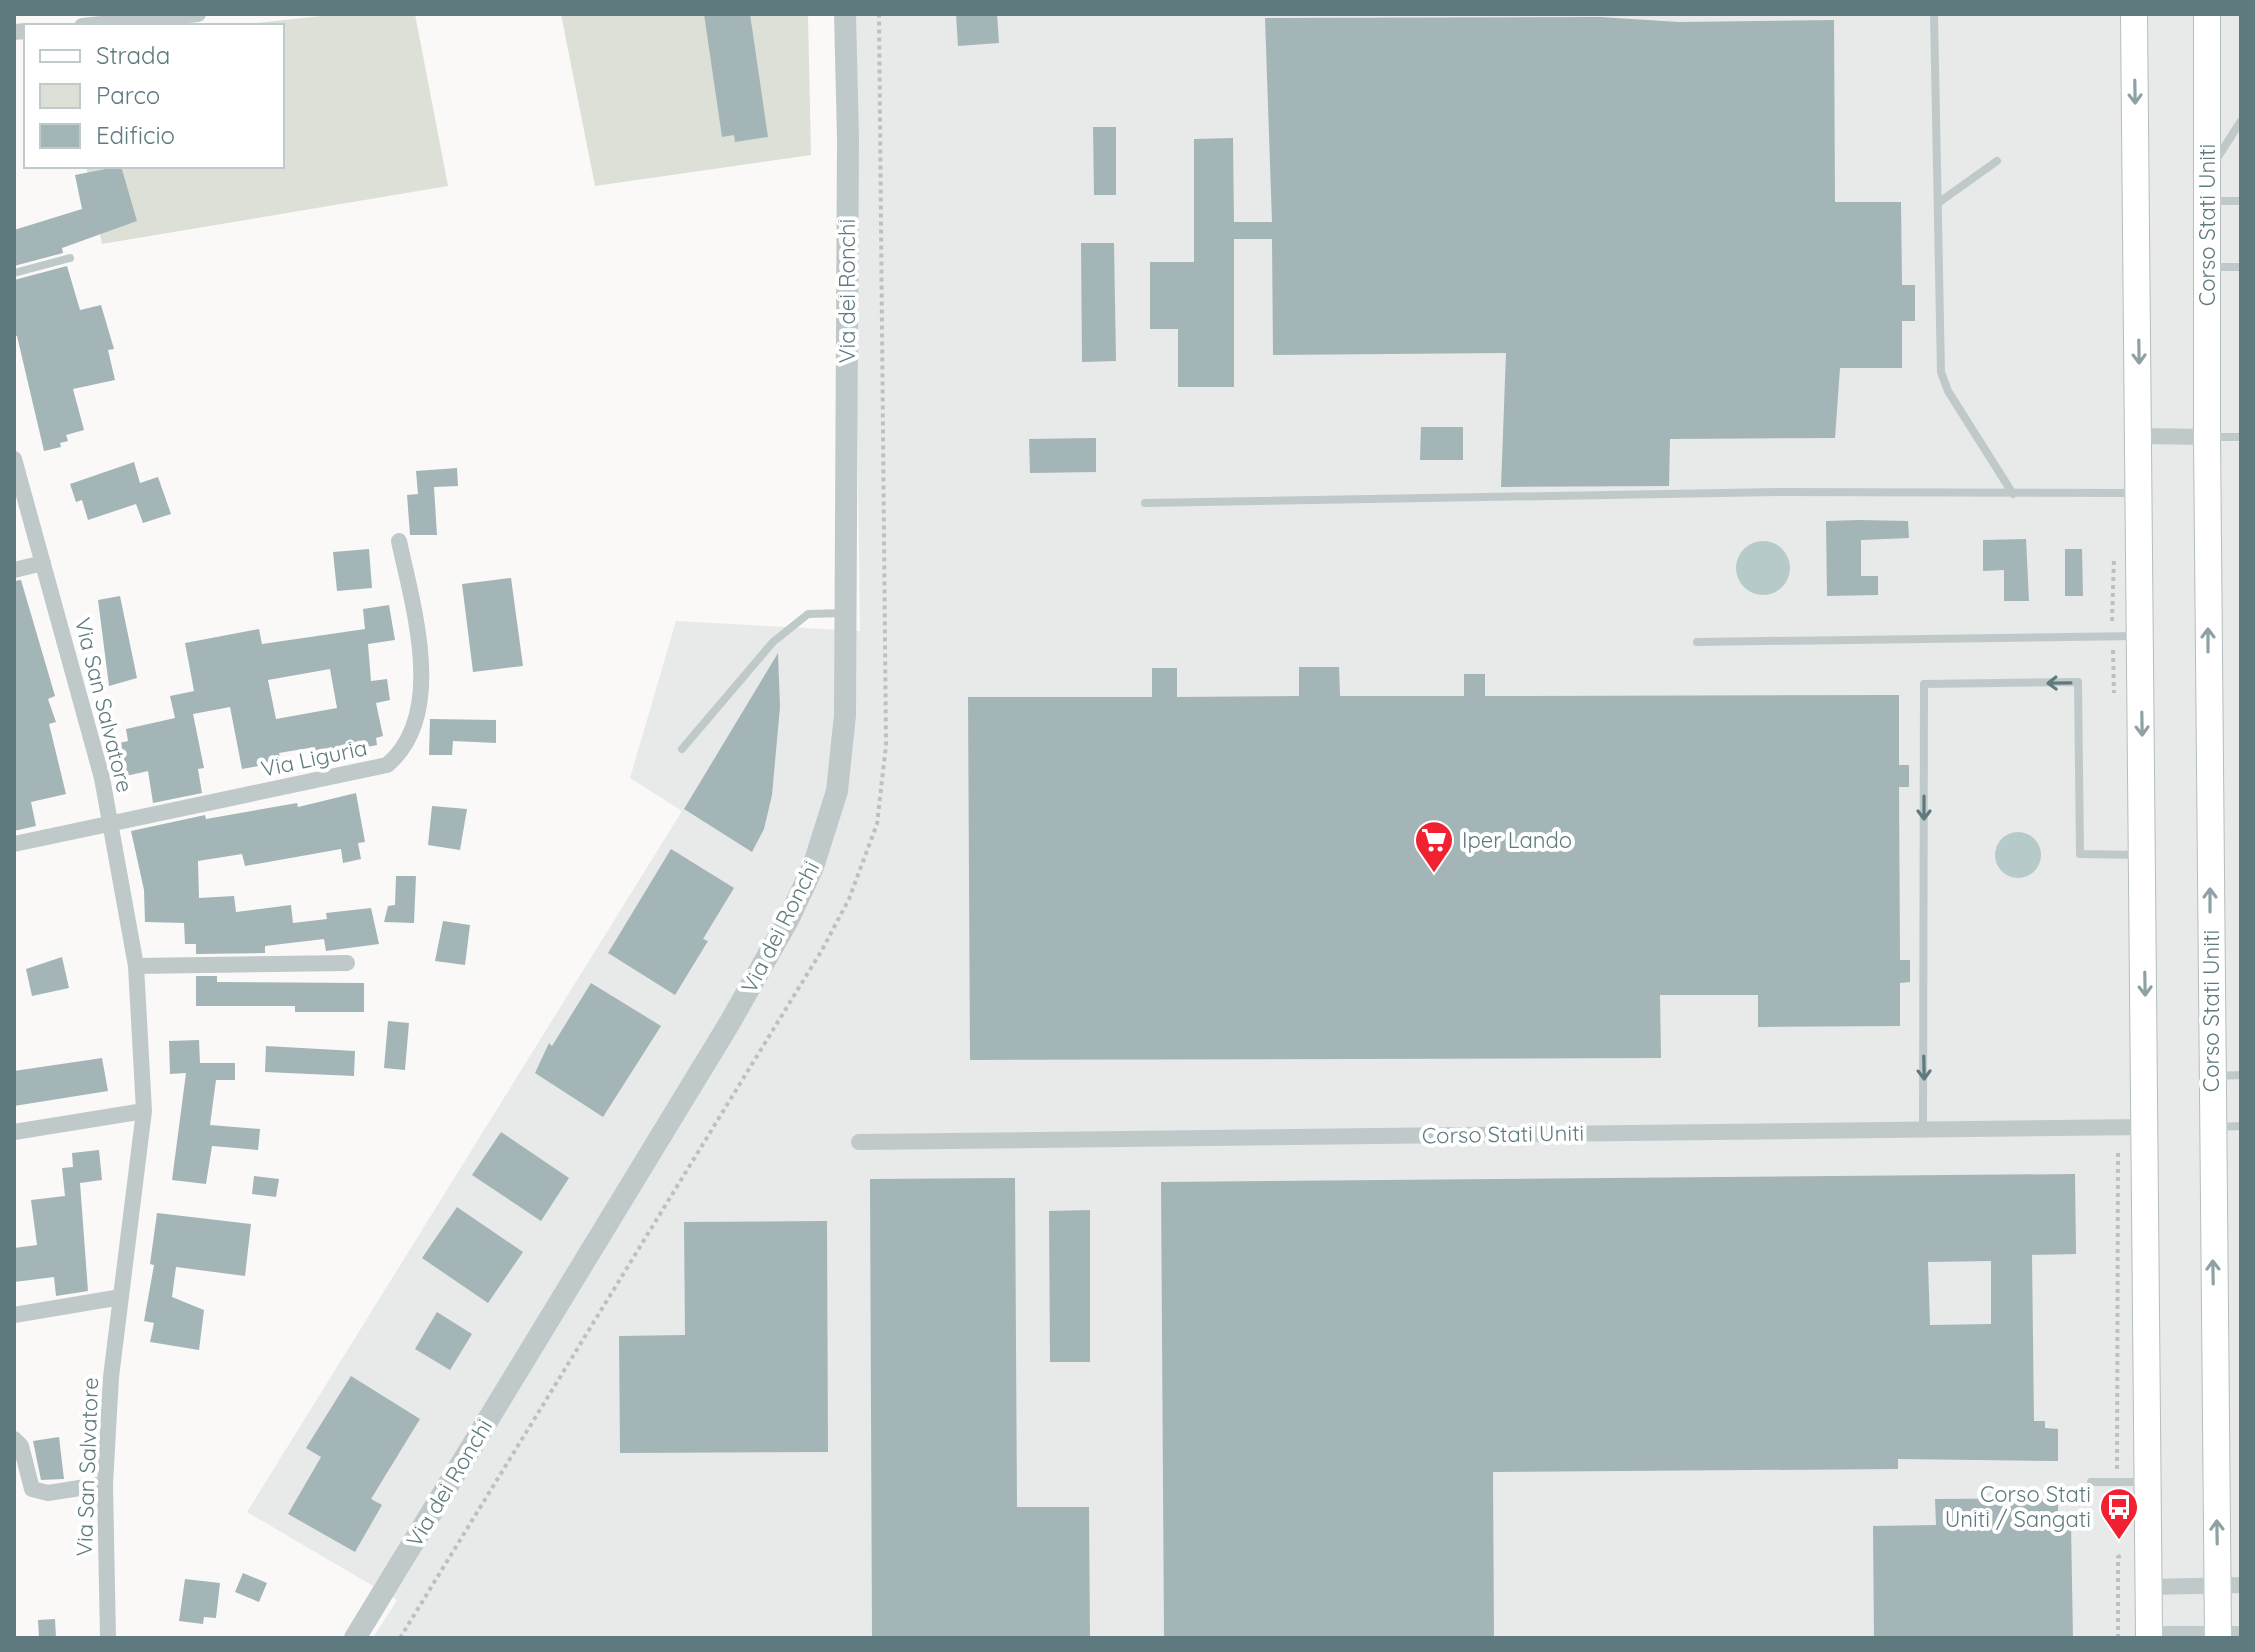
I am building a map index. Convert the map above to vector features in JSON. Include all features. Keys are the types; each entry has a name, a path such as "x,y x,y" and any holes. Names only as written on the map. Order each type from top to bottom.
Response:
{"main road":[{"name":"Corso Stati Uniti","path":"2134,14 2147,1127 2149,1636"},
{"name":"Corso Stati Uniti","path":"2207,14 2211,1127 2229,1585 2225,1635"}],"street":[{"path":"101,24 198,14"},
{"name":"Via dei Ronchi","path":"355,1638 729,1024 788,920 813,867 837,791 845,715 848,156 845,14"},
{"path":"2140,436 2207,437"},
{"name":"Via San Salvatore","path":"14,459 85,707 136,966 144,1111 111,1377 105,1484 108,1638"},
{"name":"Via Liguria","path":"14,844 387,765 404,751 417,724 421,698 418,633 399,541"},
{"path":"14,570 43,563"},
{"path":"136,966 347,963"},
{"path":"14,1132 144,1111"},
{"name":"Corso Stati Uniti","path":"859,1142 2147,1127"},
{"path":"14,1315 121,1297"},
{"path":"14,1439 21,1446 32,1489 48,1493 105,1484"},
{"path":"2149,1587 2229,1585"},
{"name":"Corso Stati Uniti","path":"2149,1636 2225,1635"}],"lane":[{"path":"1934,14 1941,372 1948,391 2013,494"},
{"path":"2207,173 2241,121"},
{"path":"1938,203 1997,161"},
{"path":"2207,202 2241,201"},
{"path":"14,273 70,258"},
{"path":"2207,266 2241,267"},
{"path":"2207,437 2241,437"},
{"path":"1145,503 1777,492 2141,493"},
{"path":"682,749 773,642 808,614 844,613"},
{"path":"1697,642 2142,636"},
{"path":"1923,1129 1924,684 2078,682 2080,854 2144,856"},
{"path":"2211,1076 2241,1075"},
{"path":"2211,1127 2241,1126"},
{"path":"2091,1482 2148,1482"}],"path":[{"path":"400,1638 822,950 849,899 877,824 886,745 879,14"},
{"path":"2117,1465 2118,1148"},
{"path":"2117,1499 2124,1555 2118,1557 2118,1638"}],"shaded area":[{"path":"852,14 2241,14 2241,1638 373,1638 397,1600 247,1512 682,811 630,778 676,621 860,631"},
{"path":"1763,541 1782,549 1790,568 1782,587 1763,595 1744,587 1736,568 1744,549"},
{"path":"2018,832 2034,839 2041,855 2034,871 2018,878 2002,871 1995,855 2002,839"}],"green space":[{"path":"340,14 415,14 448,186 102,244 86,168 284,168 284,24 246,24"},
{"path":"561,14 808,14 811,155 595,186"}],"building":[{"path":"704,14 750,14 768,137 735,142 734,135 722,137"},
{"path":"956,14 997,14 999,43 958,46"},
{"path":"1600,17 1679,22 1834,20 1835,202 1901,202 1902,285 1915,285 1915,321 1902,321 1902,368 1840,368 1835,438 1670,439 1669,486 1501,487 1506,353 1273,355 1272,239 1234,239 1234,387 1178,387 1178,329 1150,329 1150,262 1194,262 1194,139 1233,138 1234,222 1272,222 1265,18"},
{"path":"1093,127 1116,127 1116,195 1094,195"},
{"path":"122,168 137,221 62,248 63,253 14,266 14,230 82,209 75,175"},
{"path":"1081,243 1114,243 1116,361 1082,362"},
{"path":"67,266 80,310 101,305 114,349 108,350 115,380 73,389 84,430 66,435 68,441 60,443 61,447 44,451 17,336 14,336 14,280"},
{"path":"1421,427 1463,427 1463,460 1420,460"},
{"path":"1096,438 1096,472 1030,473 1029,439"},
{"path":"134,462 140,483 158,477 171,514 143,523 136,504 88,520 82,500 76,502 70,484"},
{"path":"457,468 458,486 434,487 437,535 410,535 407,495 418,494 416,471"},
{"path":"1826,521 1908,521 1909,538 1861,540 1861,576 1878,576 1878,595 1827,596"},
{"path":"2026,539 2029,601 2004,601 2004,570 1983,571 1983,540"},
{"path":"369,549 372,588 337,591 333,552"},
{"path":"2065,549 2082,549 2083,596 2065,596"},
{"path":"511,578 523,666 473,672 462,584"},
{"path":"21,580 55,696 48,699 56,722 49,724 66,794 31,802 36,826 14,831 14,581"},
{"path":"120,596 137,678 109,686 98,600"},
{"path":"389,605 395,640 368,644 371,681 387,679 390,700 376,703 383,736 376,738 377,745 325,755 316,754 315,747 279,753 281,762 242,769 230,707 193,714 204,768 198,769 202,793 153,803 148,771 117,778 111,745 128,741 126,729 175,718 170,696 194,691 185,643 259,629 262,644 365,629 363,609","holes":["330,669 337,708 276,719 268,680"]},
{"path":"778,653 780,707 772,795 764,829 752,852 684,809"},
{"name":"Iper Lando","path":"1299,667 1339,667 1340,696 1464,696 1464,674 1485,674 1485,696 1899,695 1899,765 1909,765 1909,787 1899,787 1900,960 1910,960 1910,982 1900,983 1900,1026 1758,1027 1758,995 1660,995 1661,1058 970,1060 968,697 1152,697 1152,668 1177,668 1177,697 1299,696"},
{"path":"430,719 496,720 496,743 453,741 452,755 429,755"},
{"path":"356,793 365,842 358,843 361,859 343,863 341,849 245,866 242,854 198,861 199,898 234,896 236,912 291,905 293,923 327,919 326,913 371,908 379,944 326,951 324,939 265,946 265,953 196,954 196,944 185,944 184,923 145,922 144,890 131,831 205,815 206,819 297,803 298,807"},
{"path":"432,806 467,809 460,850 428,845"},
{"path":"671,849 734,888 703,939 708,941 675,995 608,953"},
{"path":"396,876 416,876 414,923 384,922 388,906 395,905"},
{"path":"443,921 470,925 465,965 435,961"},
{"path":"62,957 69,988 32,996 26,969"},
{"path":"196,976 217,976 217,982 364,983 364,1012 295,1012 295,1006 196,1006"},
{"path":"591,983 661,1026 603,1117 535,1073 549,1043 552,1046"},
{"path":"388,1021 409,1023 405,1070 384,1068"},
{"path":"199,1040 200,1063 235,1063 235,1080 216,1080 210,1125 260,1129 258,1150 212,1146 206,1184 172,1180 186,1073 170,1074 169,1041"},
{"path":"266,1046 355,1051 354,1076 265,1072"},
{"path":"102,1058 108,1091 14,1106 14,1071"},
{"path":"501,1132 569,1178 541,1221 472,1175"},
{"path":"99,1150 102,1180 80,1183 88,1291 56,1296 54,1277 14,1282 14,1248 37,1245 31,1200 65,1196 62,1168 73,1167 72,1153"},
{"path":"2075,1174 2076,1254 2032,1255 2034,1421 2045,1421 2045,1428 2058,1429 2058,1461 1898,1459 1898,1469 1493,1472 1494,1638 1164,1638 1161,1182","holes":["1991,1261 1991,1324 1930,1325 1928,1262"]},
{"path":"254,1176 279,1179 276,1197 252,1194"},
{"path":"1015,1178 1017,1507 1089,1507 1090,1638 872,1638 870,1179"},
{"path":"457,1207 523,1252 488,1303 422,1258"},
{"path":"1090,1210 1090,1362 1050,1362 1049,1211"},
{"path":"157,1213 251,1224 245,1276 176,1267 172,1297 204,1310 199,1350 150,1342 154,1323 144,1321 154,1265 150,1264"},
{"path":"827,1221 828,1452 620,1453 619,1336 685,1335 684,1222"},
{"path":"437,1312 472,1334 450,1370 415,1349"},
{"path":"351,1376 420,1419 371,1499 382,1505 355,1552 288,1514 321,1457 306,1448"},
{"path":"59,1437 64,1479 41,1480 33,1441"},
{"path":"2058,1498 2058,1524 2071,1524 2073,1638 1874,1638 1873,1526 1936,1525 1935,1499"},
{"path":"243,1573 267,1583 259,1602 235,1592"},
{"path":"185,1579 220,1583 216,1618 204,1617 203,1624 179,1621"},
{"path":"55,1619 56,1638 39,1638 38,1620"}],"place":[{"name":"Iper Lando","path":"1434,874"},
{"name":"Corso Stati Uniti / Sangati","path":"2119,1541"}]}
